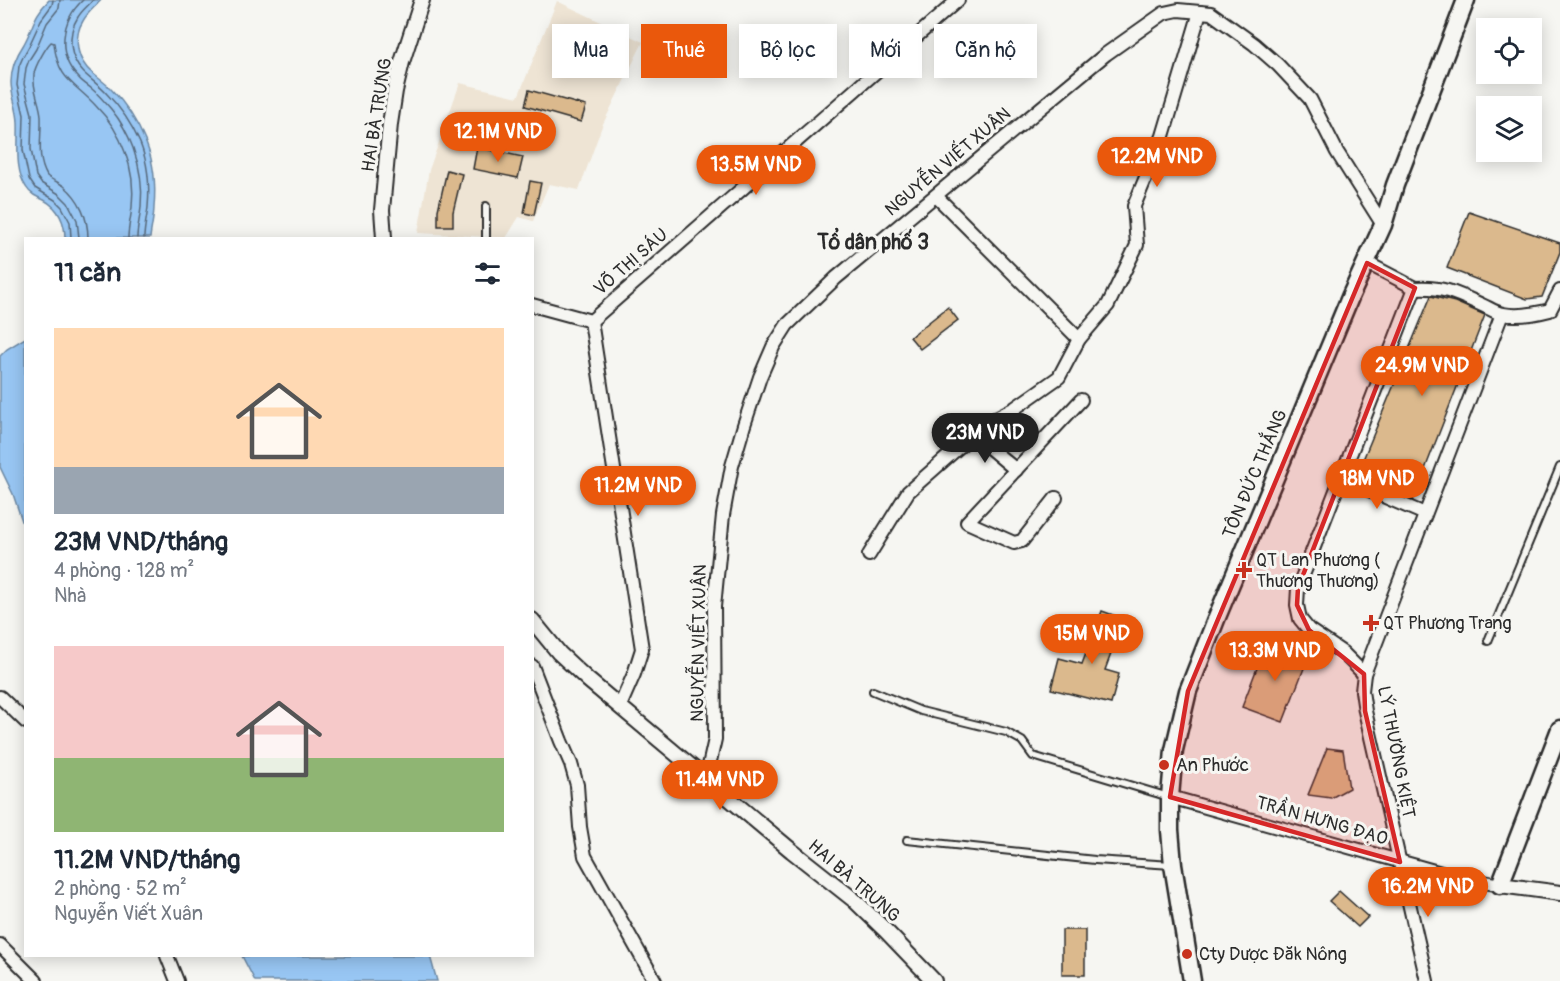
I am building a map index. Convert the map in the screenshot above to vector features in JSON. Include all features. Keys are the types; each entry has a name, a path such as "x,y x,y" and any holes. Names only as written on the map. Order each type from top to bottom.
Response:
{"main road":[{"name":"TÔN ĐỨC THẮNG","path":"1192,981 1173,865 1170,830 1174,750 1188,691 1342,316 1383,225 1395,185 1466,0"},
{"path":"1500,885 1560,729"}],"street":[{"name":"HAI BÀ TRƯNG","path":"384,237 382,210 393,102 402,62 422,0"},
{"name":"VÕ THỊ SÁU","path":"534,306 591,321 958,0"},
{"name":"NGUYỄN VIẾT XUÂN","path":"706,779 716,739 714,607 723,515 732,466 744,425 773,347 787,325 836,279 1106,54 1164,13 1178,10 1211,14 1254,44 1278,65 1310,99 1337,152 1383,225"},
{"path":"869,555 908,492 986,423 1015,408 1059,377 1078,339 1108,305 1137,245 1134,206 1163,136 1200,12"},
{"path":"936,196 1078,339"},
{"path":"1367,263 1415,288 1432,286 1452,292 1502,314 1534,315 1550,310 1558,299"},
{"path":"1364,674 1343,653 1309,630 1300,619 1298,588 1415,288"},
{"name":"LÝ THƯỜNG KIỆT","path":"1427,981 1362,691 1364,674 1502,314"},
{"path":"591,321 642,649 620,706"},
{"path":"1056,498 1022,541 1014,543 967,522 1082,400"},
{"path":"973,434 1016,470"},
{"path":"1341,478 1425,514"},
{"name":"HAI BÀ TRƯNG","path":"534,622 559,653 588,680 854,900 934,981"},
{"path":"534,671 577,784 585,856 655,981"},
{"path":"0,697 24,720"},
{"name":"TRẦN HƯNG ĐẠO","path":"1170,797 1452,876 1500,885"},
{"path":"1500,885 1560,893"},
{"path":"0,945 36,981"},
{"path":"167,957 177,981"}],"lane":[{"path":"486,206 486,237"},
{"path":"1488,641 1560,467"},
{"path":"873,691 921,711 1006,732 1022,741 1033,756 1170,797"},
{"path":"907,840 1095,860 1173,865"}],"highlighted area":[{"path":"1367,263 1415,288 1298,588 1297,605 1309,630 1364,674 1365,711 1400,862 1170,797 1188,691"}],"shaded area":[{"path":"557,1 605,24 552,24 552,78 625,78 602,126 579,190 549,184 533,221 519,217 507,237 418,233 429,170 460,83 518,97"},
{"path":"629,35 641,41 641,46 629,71"}],"water":[{"path":"49,0 101,0 87,15 78,32 80,57 87,68 127,107 146,143 153,166 154,182 154,211 150,237 65,237 64,227 57,212 49,203 30,192 22,180 18,164 18,118 11,87 12,71 16,57"},
{"path":"24,339 24,527 13,494 0,467 0,356"},
{"path":"243,957 430,957 437,981 255,981"}],"building":[{"path":"529,90 586,106 581,122 525,106"},
{"path":"477,147 523,157 518,178 473,169"},
{"path":"447,170 462,174 453,212 453,226 438,226 438,210"},
{"path":"530,181 541,183 534,215 524,213"},
{"path":"1469,212 1560,243 1560,252 1542,297 1527,299 1447,268"},
{"path":"1431,296 1455,302 1485,315 1413,500 1361,477 1367,464 1362,462"},
{"path":"948,307 958,320 920,349 910,337"},
{"path":"1102,611 1124,619 1105,670 1119,674 1111,704 1051,689 1059,658 1082,664"},
{"path":"1267,642 1308,658 1283,722 1242,707"},
{"path":"1327,748 1343,750 1349,788 1331,798 1308,795"},
{"path":"1339,891 1368,917 1358,927 1329,901"},
{"path":"1062,930 1085,930 1085,975 1062,975"}],"place":[{"name":"QT Lan Phương ( Thương Thương)","path":"1244,570"},
{"name":"QT Phương Trang","path":"1371,623"},
{"name":"An Phước","path":"1164,765"},
{"name":"Cty Dược Đăk Nông","path":"1187,954"}],"district":[{"name":"Tổ dân phố 3","path":"873,242"}]}
